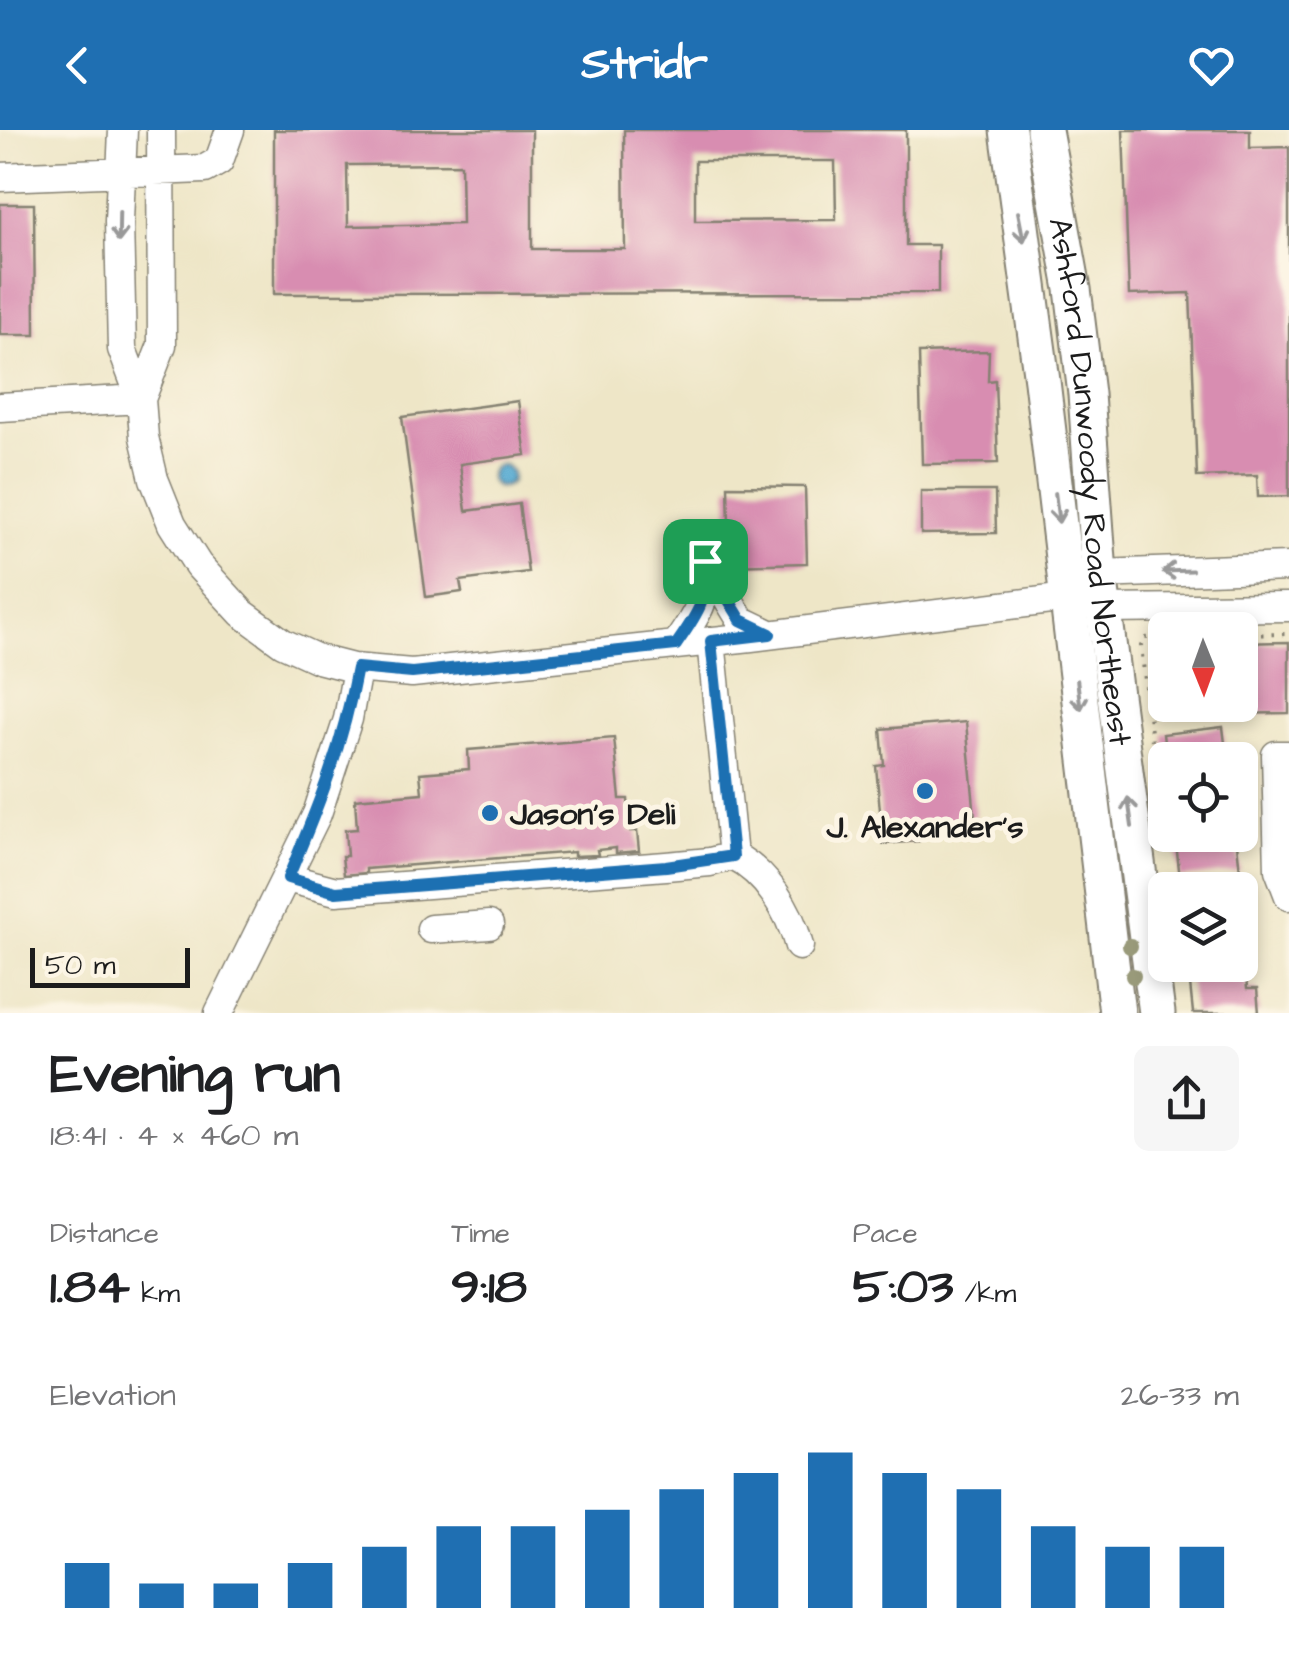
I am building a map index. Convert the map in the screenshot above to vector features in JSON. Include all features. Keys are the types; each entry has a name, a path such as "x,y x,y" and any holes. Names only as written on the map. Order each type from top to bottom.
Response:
{"main road":[{"name":"Ashford Dunwoody Road Northeast","path":"1008,130 1117,1013"},
{"name":"Ashford Dunwoody Road Northeast","path":"1044,130 1073,288 1086,394 1099,574 1157,1013"}],"street":[{"path":"123,130 119,237 122,349 141,399 144,438 154,479 172,524 198,565 242,613 283,642 318,658 357,668 412,673 1068,598 1106,610 1289,606"},
{"path":"141,399 162,346 161,130"},
{"path":"0,177 205,169 219,161 230,130"},
{"path":"0,407 141,399"},
{"path":"676,645 705,597 705,561 741,620 770,634"},
{"path":"1068,598 1099,574 1289,567"},
{"path":"711,641 733,856"},
{"path":"219,1013 317,814 348,719 357,668"},
{"path":"1289,755 1276,756 1280,870 1289,896"},
{"path":"288,878 336,892 681,865 733,856 770,887 794,928 799,946"},
{"path":"431,929 489,925"}],"path":[{"path":"1258,635 1289,634"},
{"path":"1148,638 1141,646 1148,707"}],"water":[{"path":"501,465 509,468 509,484 501,487 493,484 490,476 493,468"}],"building":[{"path":"274,130 532,130 532,249 625,249 624,130 906,130 906,245 938,245 938,293 274,294","holes":["695,161 835,161 836,220 695,221","461,164 462,224 348,226 347,165"]},
{"path":"1123,130 1250,130 1250,148 1289,147 1289,496 1258,497 1257,475 1197,477 1190,293 1129,295"},
{"path":"0,204 34,204 35,335 0,335"},
{"path":"989,351 988,381 995,380 998,463 922,464 919,353"},
{"path":"518,401 526,455 460,464 466,511 519,504 528,572 460,581 462,592 426,597 402,417"},
{"path":"728,486 805,487 807,563 730,565"},
{"path":"921,491 995,491 996,533 921,534"},
{"path":"1289,642 1289,713 1258,714 1258,643"},
{"name":"J. Alexander's","path":"966,722 975,817 918,822 919,841 883,844 876,766 884,765 881,729"},
{"path":"1223,727 1225,742 1164,742 1163,734"},
{"path":"614,738 620,799 628,799 630,831 637,831 639,851 616,853 616,848 597,850 598,855 574,856 574,852 366,869 366,873 344,875 345,830 357,829 355,799 422,793 420,773 469,769 468,750"},
{"path":"1177,852 1238,852 1240,871 1179,872"},
{"path":"1190,982 1246,982 1247,989 1257,989 1259,1013 1193,1013"}],"place":[{"name":"J. Alexander's","path":"925,791"},
{"name":"Jason's Deli","path":"490,813"}],"route":[{"path":"705,561 741,620 770,634 711,641 733,856 666,866 336,892 288,878 333,768 348,719 357,668 412,673 676,645 705,597 705,561"}]}
